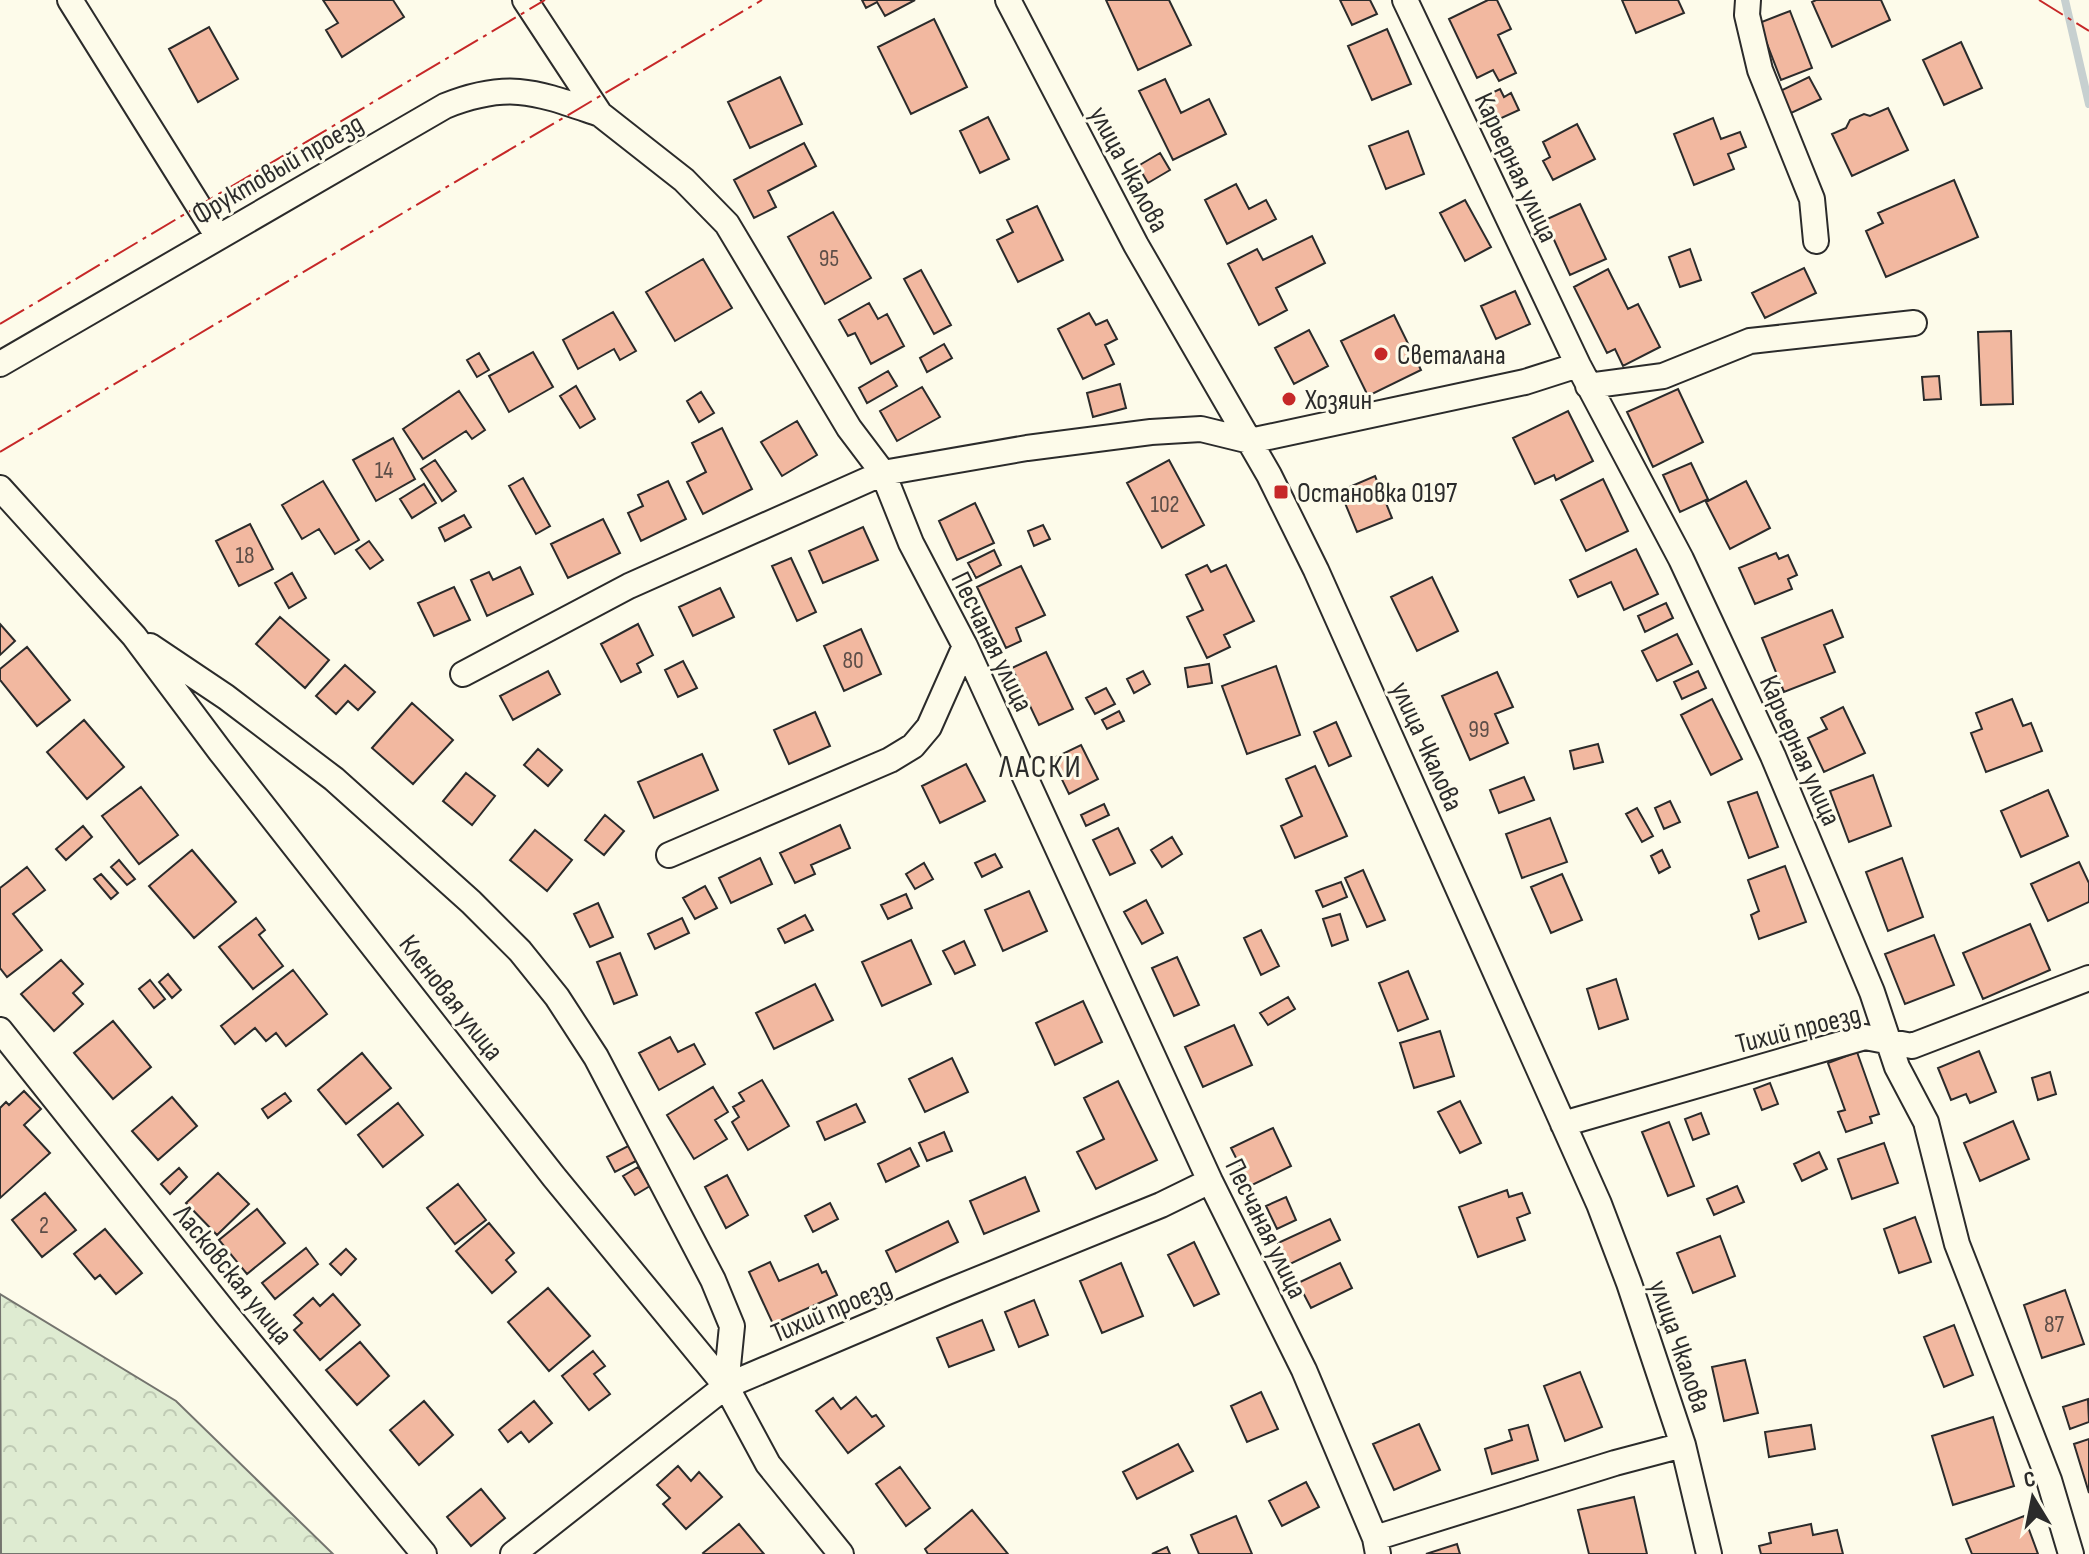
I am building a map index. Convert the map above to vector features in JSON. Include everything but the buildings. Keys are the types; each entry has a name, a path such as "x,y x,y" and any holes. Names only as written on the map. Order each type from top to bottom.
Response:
{"street":[{"path":"70,0 218,237"},
{"name":"Песчаная улица","path":"525,0 600,114 684,180 727,224 849,428 883,473 911,543 965,646 1210,1181 1304,1370 1377,1546"},
{"name":"улица Чкалова","path":"1008,0 1136,245 1250,441 1316,570 1599,1204 1683,1445 1709,1554"},
{"name":"Карьерная улица","path":"1405,0 1583,375 1681,559 1766,742 1872,992 1897,1067 1926,1122 1957,1244 2049,1480 2071,1554"},
{"path":"1748,0 1747,15 1760,70 1812,199 1816,241"},
{"name":"Фруктовый проезд","path":"0,364 408,126 463,98 517,90 552,97 600,114"},
{"path":"463,674 629,586 883,473 1027,448 1151,432 1201,429 1250,441 1525,382 1583,375 1663,376 1750,341 1914,323"},
{"name":"Кленовая улица","path":"0,488 134,636 554,1177 726,1386 768,1464 841,1554"},
{"path":"134,636 226,697 334,779 471,902 520,951 557,997 596,1057 713,1280 732,1326 726,1386"},
{"path":"669,855 890,760 913,746 929,727 965,646"},
{"name":"Тихий проезд","path":"1563,1124 1865,1037 1912,1046 2089,978"},
{"name":"Ласковская улица","path":"0,1030 227,1315 424,1554"},
{"name":"Тихий проезд","path":"513,1554 726,1386 1161,1205 1210,1181"},
{"path":"1377,1546 1615,1463 1683,1445"}],"green space":[{"path":"0,1294 176,1401 333,1554 1,1554"}],"waterway":[{"path":"2065,0 2089,104"}],"power":[{"path":"0,324 545,0"},
{"path":"0,452 762,0"},
{"path":"2039,0 2089,31"}],"place":[{"name":"Светалана","path":"1381,354"},
{"name":"Хозяин","path":"1289,399"},
{"name":"Остановка 0197","path":"1281,492"}],"district":[{"name":"ЛАСКИ","path":"1041,766"}]}
